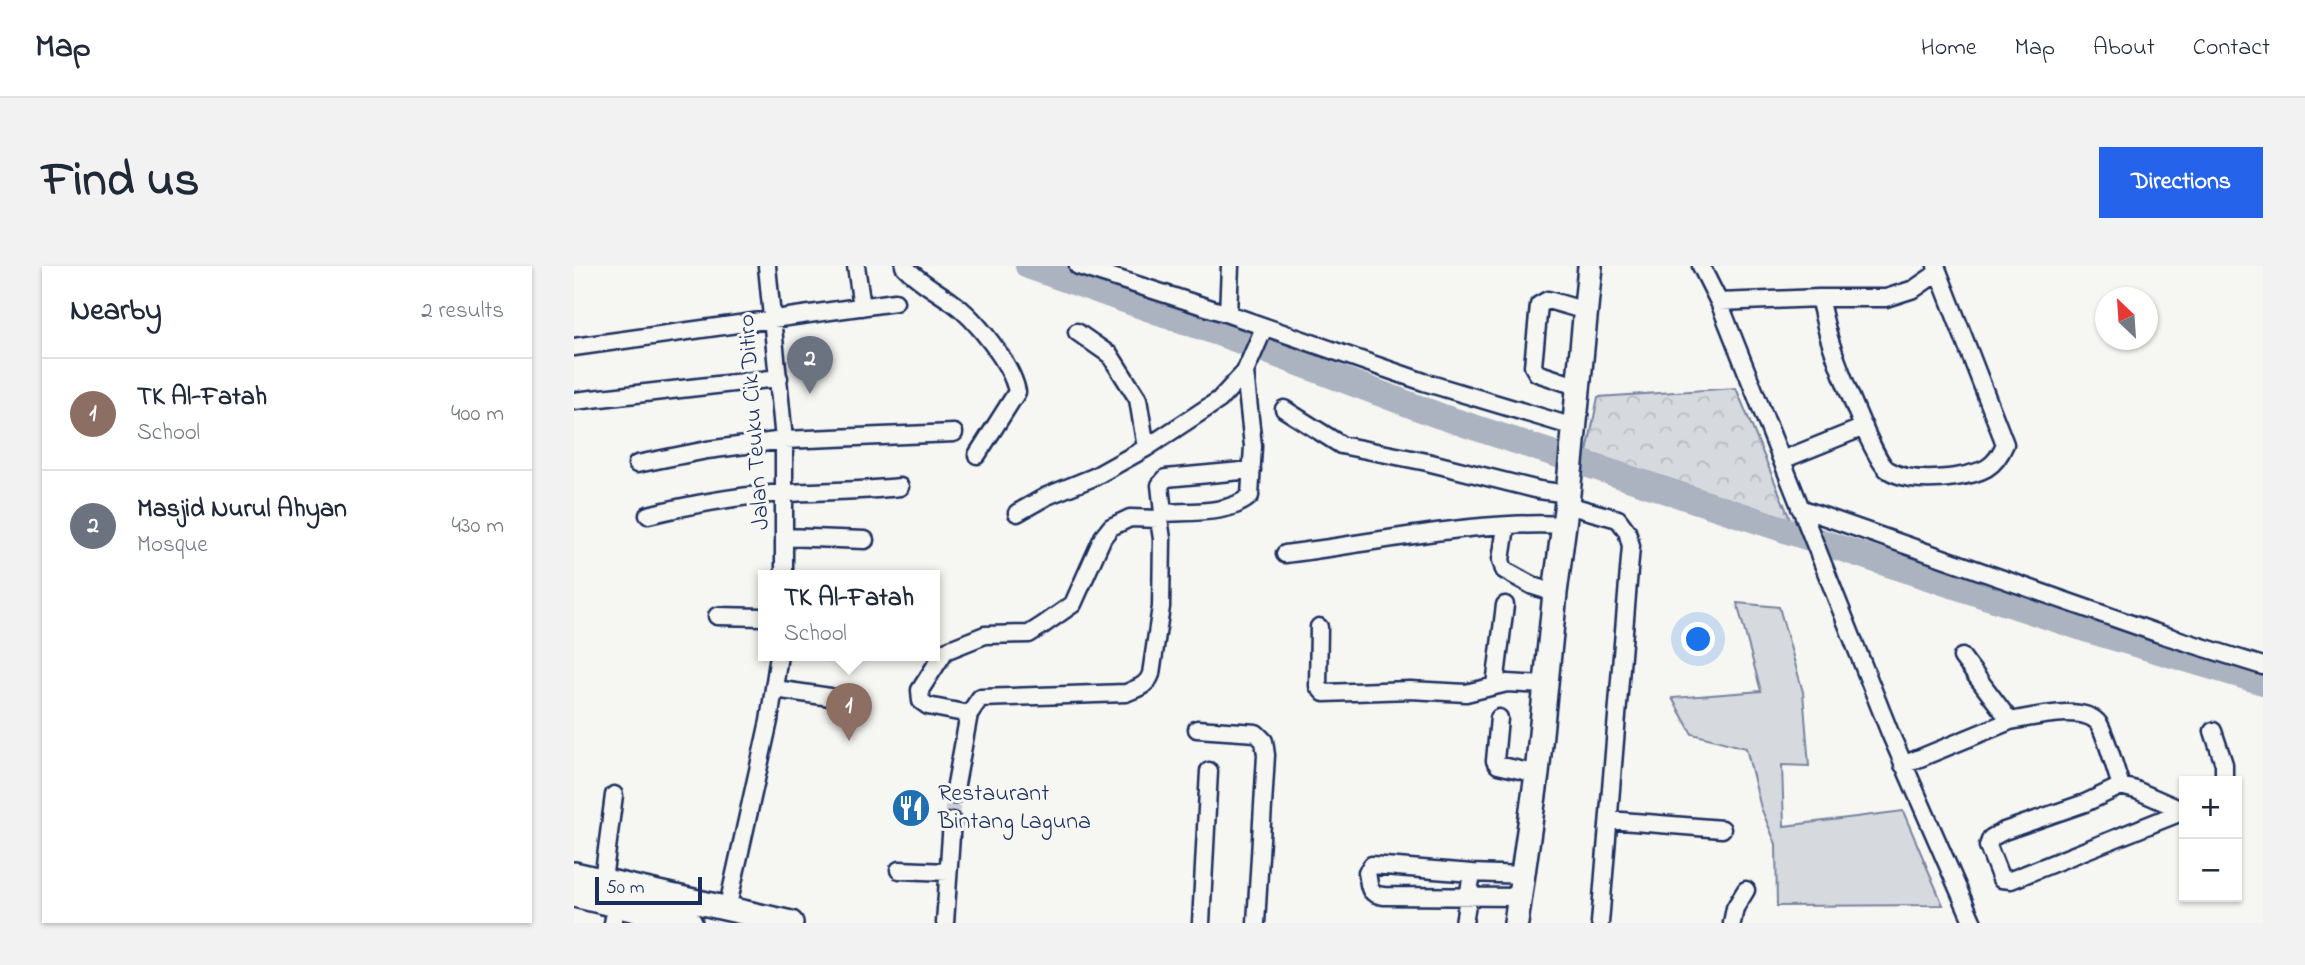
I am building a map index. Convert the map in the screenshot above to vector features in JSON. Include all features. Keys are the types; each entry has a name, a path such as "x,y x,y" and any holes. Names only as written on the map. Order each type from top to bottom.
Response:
{"highway":[{"path":"1520,908 1567,508 1590,266"},
{"path":"574,874 790,923"},
{"path":"574,895 615,914 690,923"}],"street":[{"name":"Jalan Teuku Cik Ditiro","path":"767,266 784,440 784,570"},
{"path":"856,266 862,307"},
{"path":"904,266 954,303 979,327 1014,380 1017,392 977,456"},
{"path":"1078,266 1228,314 1262,334 1574,430"},
{"path":"1228,314 1230,266"},
{"path":"1701,266 1719,302 1903,765 1973,923"},
{"path":"1719,302 1819,298 1886,298 1914,289 1937,270 2005,444 1992,466 1979,473 1938,480 1901,476 1885,469 1864,427 1831,343 1819,298"},
{"path":"1578,387 1537,373 1534,366 1539,306 1548,300 1586,311"},
{"path":"574,347 895,302"},
{"path":"1077,332 1110,355 1139,399 1146,448"},
{"path":"1017,513 1047,496 1094,477 1146,448 1219,400 1247,367 1262,334"},
{"path":"940,659 945,651 985,635 1029,634 1073,604 1103,537 1111,527 1130,518 1228,508 1241,504 1250,496 1253,446 1247,367"},
{"path":"574,401 779,378"},
{"path":"1284,409 1341,445 1427,462 1539,490 1567,508 1618,519 1627,531 1631,546 1600,923"},
{"path":"1782,460 1864,427"},
{"path":"637,464 707,450 784,440 954,433"},
{"path":"954,795 969,714 981,698 1126,693 1144,686 1151,674 1161,607 1160,485 1166,478 1252,470"},
{"path":"648,515 690,505 784,493 900,488"},
{"path":"1285,554 1436,533 1540,524 1567,508"},
{"path":"1802,511 2263,667"},
{"path":"1506,527 1501,560 1504,570 1533,586 1555,593"},
{"path":"785,537 865,540"},
{"path":"1495,685 1505,605"},
{"path":"717,616 758,617"},
{"path":"1319,627 1318,686 1324,693 1409,690 1466,693 1517,682 1545,685"},
{"path":"1962,657 2010,721"},
{"path":"727,910 775,689 778,661"},
{"path":"939,661 920,690 921,701 928,706 969,714"},
{"path":"775,689 830,696"},
{"path":"1903,765 2010,721 2058,713 2084,714 2098,723 2121,786"},
{"path":"1499,718 1495,761 1498,765 1537,775"},
{"path":"1197,729 1256,733 1264,741 1266,755 1256,923"},
{"path":"2213,731 2224,764 2224,776"},
{"path":"1201,923 1209,771"},
{"path":"2179,809 2121,786 2085,803 2004,831 1991,838 1988,846 2001,879 2011,880 2179,813"},
{"path":"603,880 614,795"},
{"path":"1609,820 1723,829"},
{"path":"945,923 952,821"},
{"path":"1372,865 1472,873 1520,908 1469,898 1374,895 1370,891 1367,872 1372,865"},
{"path":"900,870 948,872"},
{"path":"1464,923 1472,873"},
{"path":"1732,923 1734,908 1746,890"}],"green space":[{"path":"1736,388 1790,519 1587,452 1598,397"},
{"path":"1737,603 1779,607 1803,692 1809,766 1782,765 1784,826 1903,811 1943,905 1777,906 1776,844 1761,808 1746,748 1692,734 1672,698 1761,691"}],"waterway":[{"path":"1028,266 1235,339 1440,416 2085,629 2263,682"}],"tunnel":[{"path":"952,821 954,795"}],"place":[{"name":"Masjid Nurul Ahyan","path":"810,394"},
{"name":"TK Al-Fatah","path":"849,741"},
{"name":"Restaurant Bintang Laguna","path":"911,808"}]}
